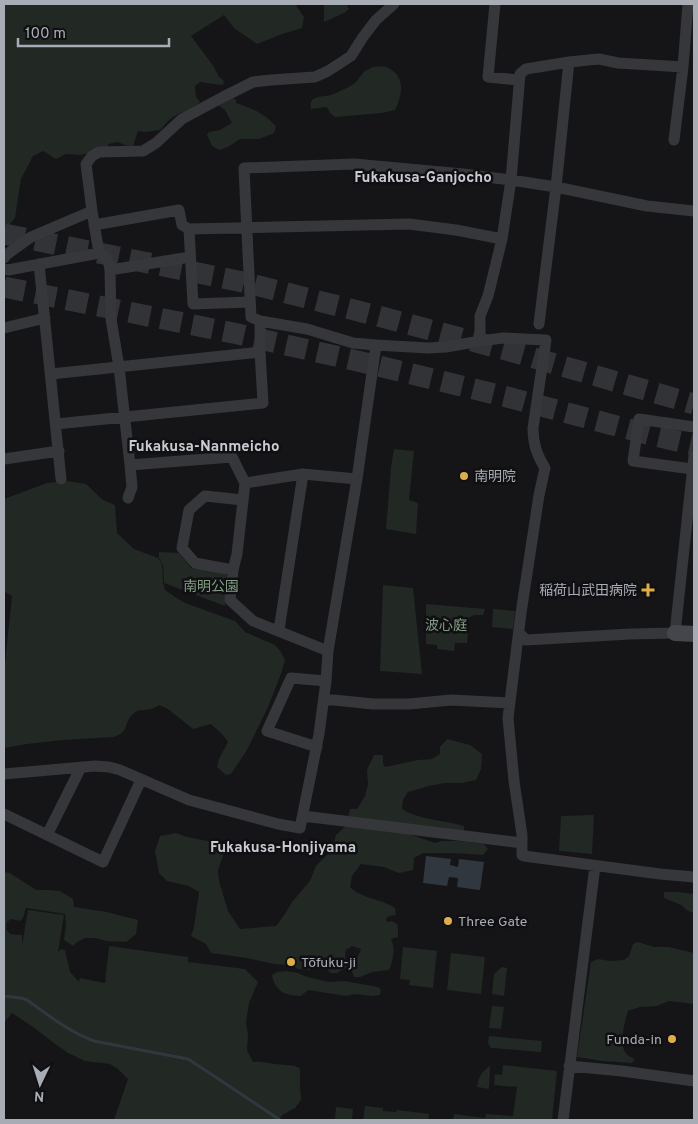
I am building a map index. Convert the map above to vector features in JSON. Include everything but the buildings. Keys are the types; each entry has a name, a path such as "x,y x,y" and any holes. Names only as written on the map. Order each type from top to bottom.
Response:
{"street":[{"path":"99,253 86,164 92,156 99,152 143,151 182,119 254,82 315,77 328,72 352,56 376,20 394,4"},
{"path":"495,4 488,78 519,80"},
{"path":"674,140 688,4"},
{"path":"480,340 480,316 488,296 502,239 511,180 520,74 526,69 599,59 618,63 683,67"},
{"path":"539,324 569,62"},
{"path":"694,211 647,206 556,187 463,174 354,164 244,168 251,317 260,321 307,329 353,342 376,345 428,348 503,338 546,340 533,428 533,441 544,468 508,718 522,854 524,856 595,866 694,877"},
{"path":"94,225 178,210 182,225 189,229 410,224 502,239"},
{"path":"4,258 31,237 92,211"},
{"path":"189,229 193,304 250,302"},
{"path":"4,269 99,253 108,259 111,318 119,367 132,487 128,498"},
{"path":"110,270 190,257"},
{"path":"39,264 62,479"},
{"path":"4,328 45,318"},
{"path":"56,424 263,403 260,321"},
{"path":"4,774 95,766 109,767 189,800 278,824 300,828 324,698 328,651 357,479 376,345"},
{"path":"51,374 260,352"},
{"path":"692,469 632,461 639,419 694,427"},
{"path":"4,459 58,451"},
{"path":"675,633 694,456"},
{"path":"130,465 232,457 245,483 230,600 253,621 328,651"},
{"path":"245,483 303,474 357,479"},
{"path":"279,630 303,474"},
{"path":"233,570 195,562 182,548 189,510 205,496 243,500"},
{"path":"519,633 526,640 630,634 694,634"},
{"path":"316,747 267,731 291,678 326,681"},
{"path":"324,698 373,704 409,704 451,700 510,703"},
{"path":"47,835 81,767"},
{"path":"4,814 103,862 141,780"},
{"path":"303,816 522,843"},
{"path":"563,1120 595,866"},
{"path":"570,1066 694,1081"}],"green space":[{"path":"4,4 296,4 304,17 302,28 257,44 234,28 224,15 191,36 224,84 200,82 195,86 196,97 200,102 191,109 170,119 160,130 138,131 133,146 117,142 109,144 104,149 80,155 66,154 56,159 43,151 33,156 21,179 15,218 4,231"},
{"path":"324,4 346,4 349,9 324,22"},
{"path":"373,67 386,67 392,70 400,80 400,98 395,110 335,117 327,107 311,109 312,100 334,94 348,87 355,83 364,72"},
{"path":"233,98 236,100 236,103 257,111 271,121 276,126 274,133 259,139 240,139 228,147 219,150 212,146 207,135 209,132 220,130 232,123 225,110 219,106 219,103"},
{"path":"394,449 414,451 409,500 418,503 416,534 386,529"},
{"path":"67,481 86,484 103,500 115,505 117,533 134,549 158,558 162,564 165,590 185,603 235,621 245,632 275,645 281,652 285,660 268,707 247,750 231,774 226,775 217,767 228,742 223,735 211,724 193,729 168,709 159,705 152,709 134,713 124,730 114,737 63,740 4,748 4,673 12,596 4,591 4,499 47,483"},
{"name":"南明公園","path":"159,552 179,553 191,568 225,573 228,579 225,606 164,583 163,565 159,558"},
{"path":"383,585 413,588 422,674 380,671"},
{"name":"波心庭","path":"426,604 485,609 483,615 474,615 469,618 467,643 455,643 454,651 437,649 437,645 426,644"},
{"path":"493,609 515,611 513,629 492,627"},
{"path":"447,739 470,745 482,754 481,769 476,780 462,783 445,783 408,792 403,800 402,809 424,818 464,826 464,831 348,817 350,809 357,809 365,796 368,785 367,770 374,755 383,755 385,767 432,759 440,754 440,747"},
{"path":"594,815 592,854 559,851 561,816"},
{"path":"346,826 409,834 435,843 459,841 484,844 488,849 483,855 423,853 414,858 413,870 399,873 384,867 361,864 352,876 350,887 366,897 384,902 395,908 396,915 386,918 387,922 391,921 397,924 398,928 398,937 391,939 393,954 389,970 354,977 351,969 361,949 352,946 346,950 346,968 337,973 331,973 318,964 309,970 298,969 291,965 274,964 211,953 206,944 191,936 199,892 189,886 167,881 159,873 155,851 160,836 176,833 223,844 224,853 218,870 219,881 228,911 240,929 276,926 292,902 310,881 316,866 332,850 336,835"},
{"path":"4,872 10,873 36,890 60,891 73,899 74,907 107,912 138,920 136,934 126,942 85,938 73,946 64,940 65,914 26,908 24,916 20,921 11,919 7,922 6,929 10,934 22,935 22,945 28,910 64,915 58,952 61,949 65,950 70,972 79,982 80,978 105,983 109,946 188,957 188,962 245,969 258,982 249,1003 246,1022 248,1035 247,1050 253,1062 291,1065 300,1068 301,1100 295,1108 282,1115 279,1120 114,1120 128,1079 118,1069 110,1064 85,1061 68,1053 12,1013 4,1023"},
{"path":"664,892 694,894 694,913 664,898"},
{"path":"638,942 654,947 669,947 694,953 694,1004 669,1001 657,1006 640,1007 628,1011 623,1032 623,1048 625,1052 635,1059 632,1063 577,1057 591,962 598,959 610,961 624,960 629,956 633,944"},
{"path":"403,947 437,951 433,988 409,985 410,980 400,979"},
{"path":"451,953 485,957 481,994 447,990"},
{"path":"502,967 507,968 504,996 492,994 494,974"},
{"path":"286,971 329,982 344,981 378,987 381,990 380,995 354,994 346,996 308,990 301,996 286,994 273,981 272,975 277,972"},
{"path":"492,1006 504,1007 501,1029 489,1028"},
{"path":"489,1036 542,1041 541,1052 491,1048 488,1043"},
{"path":"503,1065 557,1071 552,1120 453,1120 454,1114 485,1118 486,1114 513,1116 517,1087 494,1085 495,1074 502,1075"},
{"path":"490,1066 489,1089 477,1087 481,1075"},
{"path":"365,1106 383,1108 383,1111 396,1112 397,1110 429,1114 428,1120 363,1120"},
{"path":"336,1107 353,1109 352,1120 335,1120"}],"shaded area":[{"path":"426,856 451,859 450,865 458,867 459,859 484,862 480,890 457,887 458,878 449,877 447,886 423,883"}],"waterway":[{"path":"4,996 27,1000 67,1028 94,1041 188,1059 280,1120"}],"tunnel":[{"path":"4,234 243,282 517,353 694,404"},
{"path":"4,287 238,334 366,363 694,445"}],"place":[{"name":"南明院","path":"464,476"},
{"name":"稲荷山武田病院","path":"648,590"},
{"name":"Three Gate","path":"448,921"},
{"name":"Tōfuku-ji","path":"291,962"},
{"name":"Funda-in","path":"672,1039"}],"district":[{"name":"Fukakusa-Ganjocho","path":"423,177"},
{"name":"Fukakusa-Nanmeicho","path":"204,446"},
{"name":"Fukakusa-Honjiyama","path":"283,847"}]}
